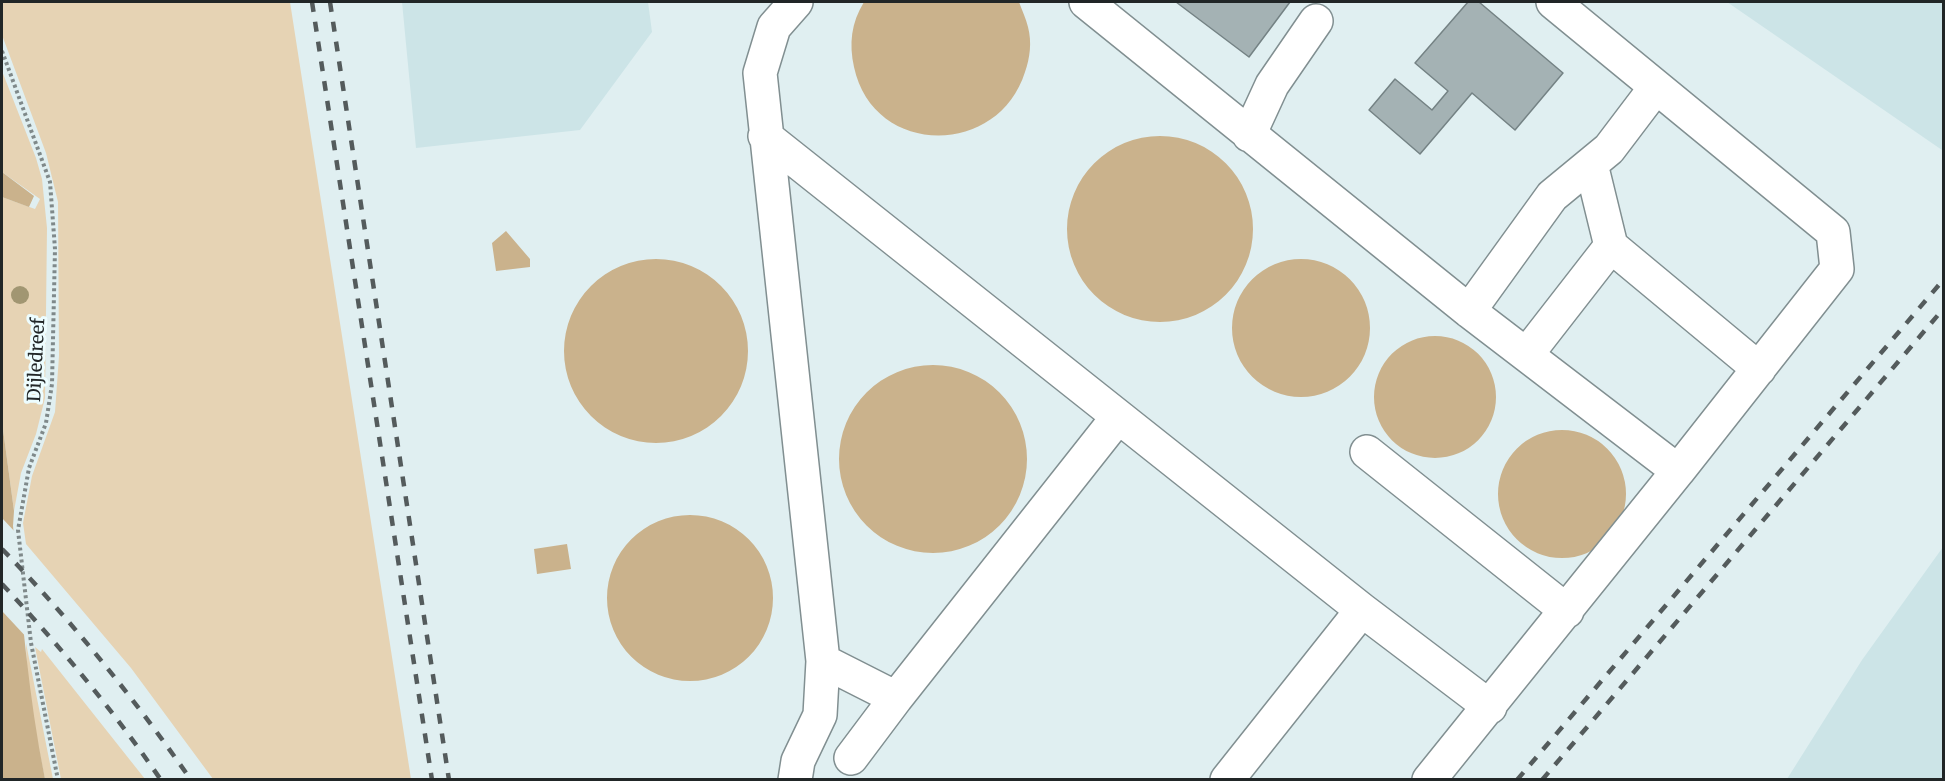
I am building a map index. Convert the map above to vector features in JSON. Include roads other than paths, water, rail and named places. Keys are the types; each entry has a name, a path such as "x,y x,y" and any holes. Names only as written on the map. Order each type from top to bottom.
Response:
{"lane":[{"path":"795,780 798,761 820,715 823,661 760,73 774,27 796,2"},
{"path":"1086,2 1469,311 1678,471"},
{"path":"1429,780 1567,611 1837,269 1833,232 1656,87 1605,42 1553,2"},
{"path":"1249,135 1272,85 1316,21"},
{"path":"1469,311 1552,196 1609,149 1656,87"},
{"path":"765,136 1362,610 1490,707"},
{"path":"1591,164 1611,246 1759,369"},
{"path":"1527,354 1611,246"},
{"path":"851,758 1119,417"},
{"path":"1367,452 1567,611"},
{"path":"1227,780 1362,610"},
{"path":"823,661 896,698"}],"railway":[{"path":"312,2 432,780"},
{"path":"330,2 449,780"},
{"path":"1517,780 1944,279"},
{"path":"1542,780 1944,308"},
{"path":"2,549 101,660 191,780"},
{"path":"2,584 85,679 161,780"}]}
